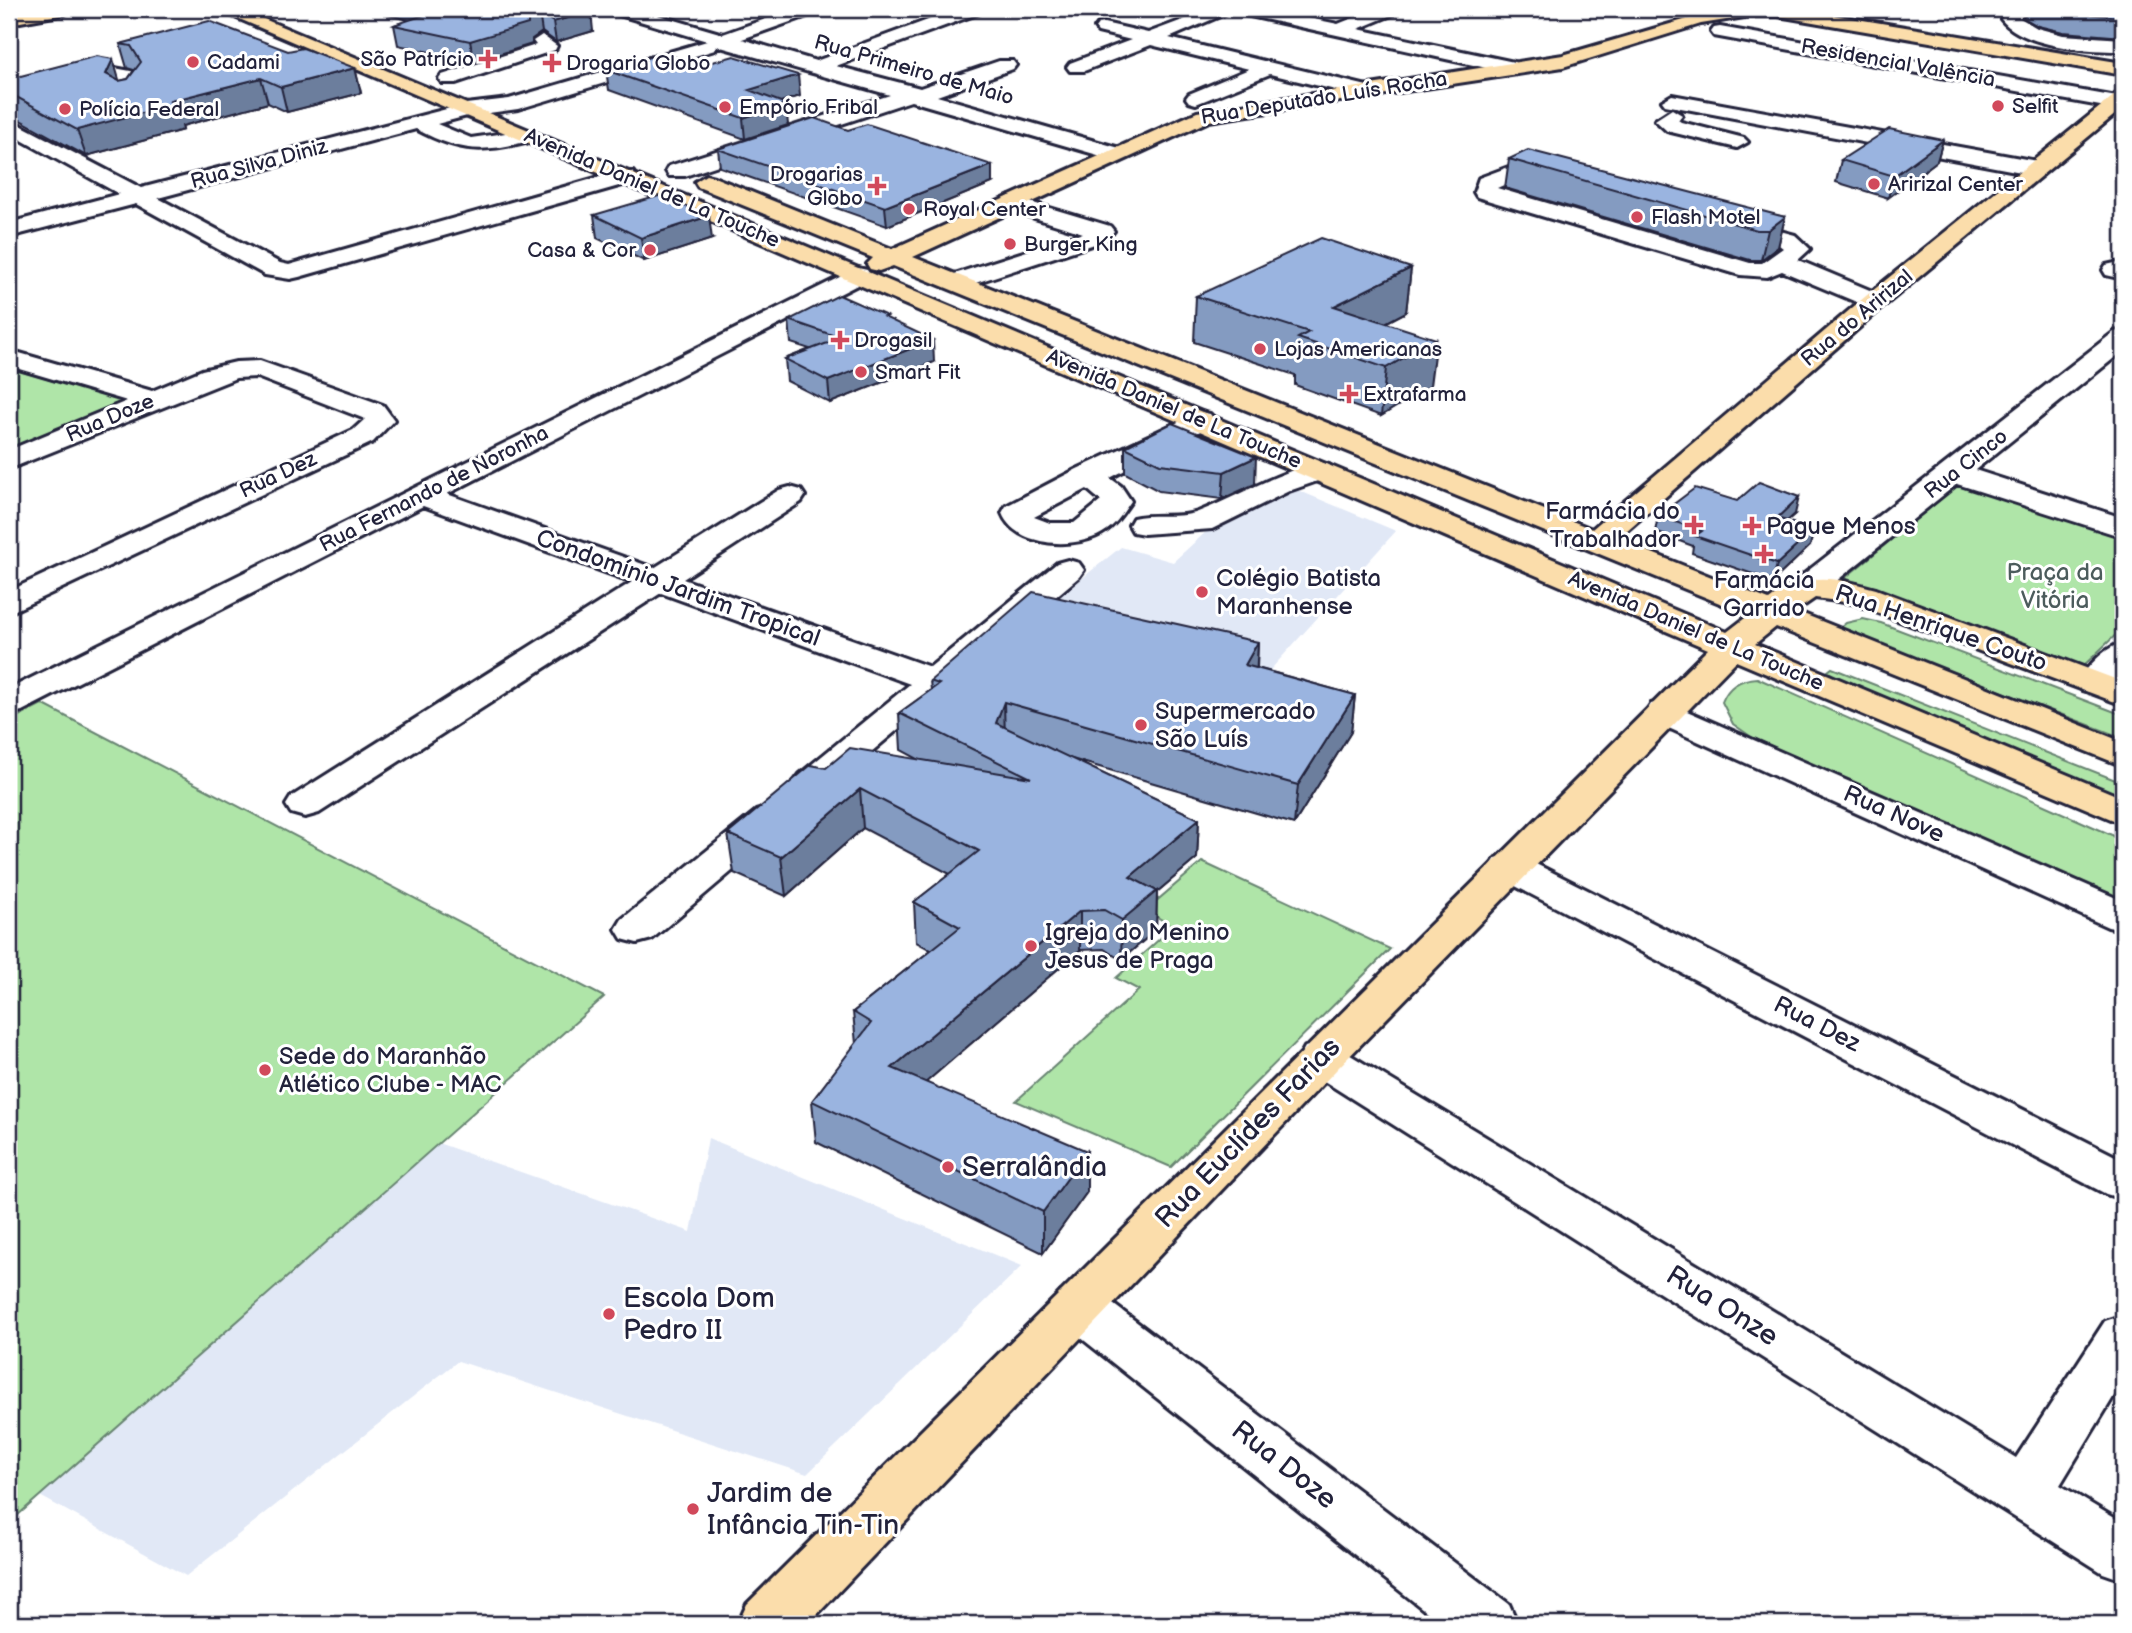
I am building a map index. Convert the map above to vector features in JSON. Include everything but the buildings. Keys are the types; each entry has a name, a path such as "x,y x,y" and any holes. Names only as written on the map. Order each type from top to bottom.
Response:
{"main road":[{"path":"9,19 65,9"},
{"name":"Avenida Daniel de La Touche","path":"225,9 2123,812"},
{"name":"Rua Deputado Luís Rocha","path":"859,275 1115,154 1204,116 1361,82 1514,68 1588,55 1733,10 1771,10 2123,69"},
{"name":"Avenida Daniel de La Touche","path":"443,77 528,111"},
{"name":"Rua do Aririzal","path":"1594,542 1880,297 2120,100"},
{"path":"491,121 528,111"},
{"name":"Avenida Daniel de La Touche","path":"655,162 2123,755"},
{"name":"Rua Henrique Couto","path":"1731,646 1769,614 1807,588 1843,590 2109,689"},
{"path":"1769,614 1766,638 1779,659 1793,672"},
{"name":"Rua Euclídes Farias","path":"768,1624 1321,1058 1731,646"}],"street":[{"name":"Rua Primeiro de Maio","path":"619,9 715,43 819,66 1115,154"},
{"name":"Rua Silva Diniz","path":"9,230 466,110 528,111 810,9"},
{"path":"819,66 974,9"},
{"path":"1241,9 1514,68"},
{"path":"1340,30 1390,9"},
{"path":"2021,9 2014,10 2010,19 2033,33 2123,45"},
{"path":"1077,67 1218,13"},
{"path":"1104,28 1339,83 1361,82"},
{"name":"Residencial Valência","path":"1720,32 2120,100"},
{"path":"443,77 543,49 548,46 542,41"},
{"path":"1383,63 1406,54"},
{"path":"677,171 1006,65"},
{"path":"1196,98 1270,67"},
{"path":"44,88 104,72 129,76 135,86 126,98"},
{"path":"1672,101 2037,168"},
{"path":"1737,142 1674,127 1664,120 1665,117 1682,115 1759,131 1773,120"},
{"path":"419,123 463,145 486,145 526,135"},
{"path":"2093,123 2123,129"},
{"path":"9,125 274,270 290,272 625,177"},
{"path":"1522,169 1540,171 1793,242 1798,247 1787,258 1767,270 1740,268 1490,195 1484,190 1486,183 1522,169"},
{"path":"954,282 1099,235 1102,231 1010,203"},
{"path":"1787,258 1880,297"},
{"name":"Rua Fernando de Noronha","path":"9,703 859,275"},
{"name":"Rua Cinco","path":"1807,588 2123,338"},
{"path":"9,358 153,400"},
{"name":"Rua Dez","path":"9,603 363,436 380,419 373,411 260,369 236,370 212,376"},
{"name":"Rua Doze","path":"9,460 212,376"},
{"path":"1087,475 1200,420"},
{"path":"1144,525 1185,525 1202,522 1278,485 1319,471"},
{"path":"1955,473 2123,528"},
{"name":"Condomínio Jardim Tropical","path":"421,495 935,681"},
{"path":"305,805 790,496"},
{"path":"637,929 1068,570"},
{"path":"2109,689 2123,653"},
{"name":"Rua Nove","path":"1664,712 2123,917"},
{"name":"Rua Dez","path":"1510,867 2123,1181"},
{"name":"Rua Onze","path":"1321,1058 2123,1554"},
{"name":"Rua Doze","path":"1079,1307 1489,1624"},
{"path":"2024,1493 2123,1336"}],"shaded area":[{"name":"Colégio Batista Maranhense","path":"1266,477 1396,531 1262,679 1030,620 1121,547 1173,562"},
{"name":"Escola Dom Pedro II","path":"708,1138 1022,1266 807,1474 458,1361 186,1576 40,1496 438,1143 691,1232"}],"green space":[{"path":"9,368 130,403 9,454"},
{"name":"Praça da Vitória","path":"1961,482 2123,536 2123,628 2080,669 1845,578"},
{"path":"1863,619 1881,623 2123,715 2123,738 1839,629 1846,623"},
{"path":"1832,668 2123,783 2123,798 1836,678 1828,671"},
{"path":"1757,678 2123,840 2123,903 1753,738 1733,724 1722,702 1735,684"},
{"name":"Sede do Maranhão Atlético Clube - MAC","path":"42,704 604,997 9,1523 9,721"},
{"path":"1202,862 1390,949 1171,1167 1016,1101 1139,990 1116,978 1173,927 1146,910"}],"place":[{"name":"São Patrício","path":"488,59"},
{"name":"Cadami","path":"193,62"},
{"name":"Drogaria Globo","path":"552,63"},
{"name":"Selfit","path":"1998,106"},
{"name":"Empório Fribal","path":"725,107"},
{"name":"Polícia Federal","path":"65,109"},
{"name":"Aririzal Center","path":"1874,184"},
{"name":"Drogarias Globo","path":"877,186"},
{"name":"Royal Center","path":"909,209"},
{"name":"Flash Motel","path":"1637,217"},
{"name":"Burger King","path":"1010,244"},
{"name":"Casa & Cor","path":"650,250"},
{"name":"Drogasil","path":"840,340"},
{"name":"Lojas Americanas","path":"1260,349"},
{"name":"Smart Fit","path":"861,372"},
{"name":"Extrafarma","path":"1349,394"},
{"name":"Farmácia do Trabalhador","path":"1694,525"},
{"name":"Pague Menos","path":"1752,526"},
{"name":"Farmácia Garrido","path":"1764,554"},
{"name":"Colégio Batista Maranhense","path":"1202,592"},
{"name":"Supermercado São Luís","path":"1141,725"},
{"name":"Igreja do Menino Jesus de Praga","path":"1031,946"},
{"name":"Sede do Maranhão Atlético Clube - MAC","path":"265,1070"},
{"name":"Serralândia","path":"948,1167"},
{"name":"Escola Dom Pedro II","path":"609,1314"},
{"name":"Jardim de Infância Tin-Tin","path":"693,1509"}]}
